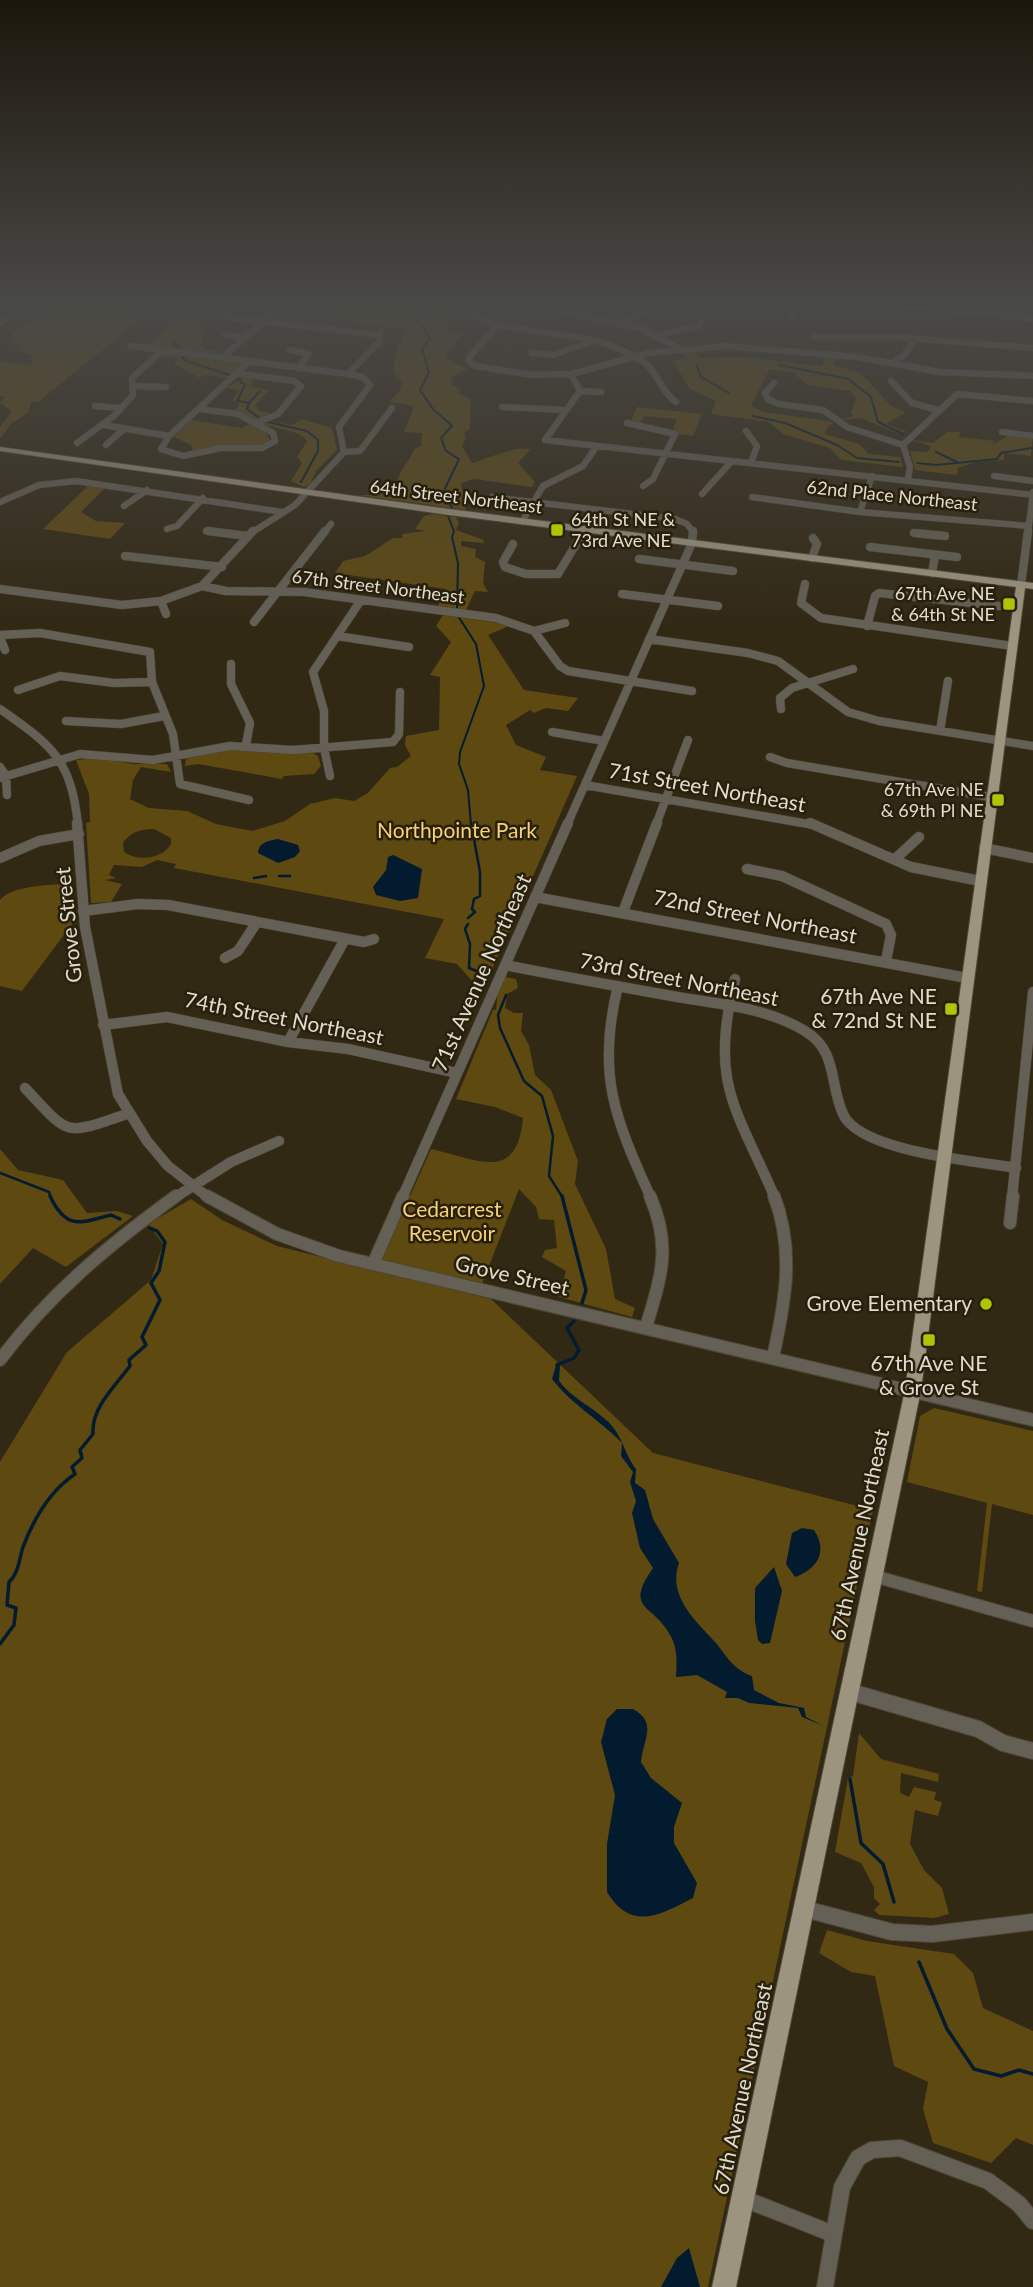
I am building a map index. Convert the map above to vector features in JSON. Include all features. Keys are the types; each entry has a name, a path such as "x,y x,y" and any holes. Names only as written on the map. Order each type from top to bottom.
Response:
{"main road":[{"name":"64th Street Northeast","path":"0,449 522,522 1027,586"},
{"name":"67th Avenue Northeast","path":"724,2287 913,1390 990,797 1012,646 1027,586"}],"street":[{"path":"77,443 92,429 104,425 117,411"},
{"path":"198,411 169,436 161,449 182,456 219,448 263,449 272,444 275,436 256,423 238,414 213,411"},
{"path":"256,423 281,411"},
{"path":"344,452 339,426 352,411"},
{"path":"202,586 248,536 308,493 344,452 360,451 389,411"},
{"path":"563,411 545,440 1033,494"},
{"path":"826,411 827,416 838,422 882,440 903,445"},
{"path":"903,445 937,411"},
{"path":"626,423 673,432 675,436 653,479 643,486"},
{"path":"104,425 169,436"},
{"path":"106,445 124,429"},
{"path":"746,431 757,446 751,463"},
{"path":"1002,432 1033,436"},
{"path":"903,445 910,467 908,480"},
{"path":"522,522 547,482 583,466 596,447"},
{"path":"702,494 732,461"},
{"path":"860,512 872,476"},
{"path":"994,477 1033,481"},
{"path":"0,502 48,483 76,481 282,512"},
{"path":"124,506 147,490"},
{"name":"67th Avenue Northeast","path":"1027,586 1033,494"},
{"path":"492,497 675,519 692,528 692,543"},
{"name":"62nd Place Northeast","path":"752,497 860,512 1031,524"},
{"path":"167,529 177,526 203,498"},
{"path":"933,534 937,516"},
{"path":"254,622 331,524"},
{"path":"513,544 503,565 516,573 558,574 585,530"},
{"path":"206,531 248,536"},
{"path":"914,533 945,536"},
{"path":"812,558 817,544 813,538"},
{"name":"71st Avenue Northeast","path":"373,1264 692,543"},
{"path":"870,547 957,557"},
{"path":"932,573 935,555"},
{"path":"125,556 222,567"},
{"path":"639,559 733,571"},
{"path":"805,584 800,600 810,612 829,620 1012,646"},
{"name":"67th Street Northeast","path":"0,589 100,604 161,601 202,586 226,591 279,592 496,618 534,631"},
{"path":"867,625 875,596 879,593 999,606"},
{"path":"622,594 718,606"},
{"path":"330,776 324,748 324,711 313,672 361,600"},
{"path":"161,601 166,614"},
{"path":"565,623 534,631 560,666 568,671 692,691"},
{"path":"5,650 0,636 40,632 150,652 152,682 164,716 171,727 180,784 249,800"},
{"path":"337,636 409,647"},
{"path":"649,639 763,657 785,665 855,715 1033,746"},
{"path":"231,664 231,684 250,723 246,745"},
{"path":"781,709 780,698 784,692 853,669"},
{"path":"18,690 60,676 114,683 152,682"},
{"path":"940,731 948,681"},
{"path":"3,777 94,753 138,760 177,757 246,745 293,750 393,743 399,734 400,692"},
{"name":"Grove Street","path":"0,709 33,733 60,760 74,795 83,911 114,1080 127,1114 147,1142 216,1204 272,1234 373,1264 1033,1420"},
{"path":"66,721 121,724 164,716"},
{"path":"552,732 604,741"},
{"path":"623,912 688,740"},
{"path":"770,757 787,763 990,797"},
{"path":"0,767 7,795"},
{"name":"71st Street Northeast","path":"585,785 808,822 928,873 980,881"},
{"path":"0,858 31,843 79,834"},
{"path":"895,859 919,837"},
{"path":"984,848 1033,858"},
{"path":"747,869 782,876 886,924 891,934 886,961"},
{"name":"72nd Street Northeast","path":"535,897 967,978"},
{"path":"83,911 153,904 345,939 364,942 374,939"},
{"path":"225,958 238,951 257,922"},
{"path":"288,1042 345,939"},
{"name":"73rd Street Northeast","path":"505,965 727,1006 794,1025 820,1042 832,1059 844,1115 851,1126 875,1139 1016,1168"},
{"path":"735,979 727,1006 722,1044 723,1078 730,1103 773,1194 787,1245 784,1296 772,1357"},
{"path":"618,986 607,1027 605,1049 611,1102 620,1132 657,1215 664,1249 646,1327"},
{"path":"1010,1223 1016,1168 1028,1112 1033,992"},
{"name":"74th Street Northeast","path":"103,1025 144,1017 167,1017 288,1042 348,1049 457,1073"},
{"path":"25,1088 37,1100 49,1120 71,1130 80,1130 127,1114"},
{"path":"0,1360 44,1303 68,1278 192,1185 240,1155 279,1141"},
{"path":"874,1576 1033,1621"},
{"path":"851,1692 978,1729 1003,1743 1033,1751"},
{"path":"805,1909 848,1923 892,1932 919,1934 1033,1922"},
{"path":"825,2287 842,2187 858,2158 872,2150 900,2148 988,2181 1019,2204 1033,2221"},
{"path":"742,2198 833,2234"}],"green space":[{"path":"12,411 29,411 10,425 0,439 0,427"},
{"path":"234,411 268,412 268,417 258,421"},
{"path":"412,411 471,411 470,429 464,433 466,438 462,446 472,463 511,450 530,450 518,463 535,482 532,487 474,479 461,483 466,510 358,495 377,495 397,489 401,472 414,449 421,446 422,433 404,432"},
{"path":"635,411 702,414 693,436 679,434 673,429 677,419 644,416 639,426 631,420"},
{"path":"712,411 761,411 828,421 834,423 828,426 825,434 859,444 869,454 900,457 903,467 841,460 830,448 783,434 769,422 711,414"},
{"path":"852,411 903,411 906,412 886,424 907,432 897,433 861,418 838,420 854,416"},
{"path":"302,419 332,428 337,450 316,471 310,484 304,487 291,481 302,463 297,457 307,441 293,432 264,424 271,421 292,425"},
{"path":"191,420 242,428 250,424 266,433 270,440 262,446 217,446 193,452 191,445 174,437"},
{"path":"947,432 960,432 959,437 995,441 992,445 1011,434 1033,435 1031,456 1004,453 1004,460 975,462 958,468 957,475 915,470 910,451 928,452 931,446 912,440 933,443"},
{"path":"88,486 105,488 81,512 96,521 125,523 110,539 43,529"},
{"path":"432,514 456,517 459,523 456,530 484,540 483,543 461,541 461,546 476,549 475,557 485,562 483,583 488,592 475,591 466,610 437,608 446,589 335,573 343,561 365,556 393,538 402,538 402,534 425,531 415,529 424,516"},
{"name":"Northpointe Park","path":"443,615 511,625 488,635 524,690 578,698 568,711 546,708 534,713 530,710 506,725 516,745 546,757 540,770 577,776 482,992 457,964 425,958 444,919 174,868 176,864 157,860 142,867 114,865 109,875 116,878 105,880 122,884 111,902 91,903 86,823 90,822 89,794 76,760 96,758 134,764 167,764 171,772 141,767 133,780 130,799 149,808 187,811 216,824 252,831 285,821 310,804 335,798 354,801 368,793 390,768 397,767 411,756 405,745 406,736 439,730 440,677 430,675 451,642 436,626","holes":["154,829 171,838 167,849 156,856 143,858 124,852 123,843 126,839 140,831"]},
{"path":"250,750 313,753 318,756 321,766 314,774 284,776 282,779 198,764 185,766 186,759 210,753"},
{"path":"70,883 72,924 22,991 0,986 0,900 23,888"},
{"name":"Cedarcrest Reservoir","path":"505,977 516,979 518,988 507,994 505,1008 514,1013 523,1013 521,1031 529,1045 535,1075 551,1090 578,1161 575,1184 606,1249 615,1299 635,1308 632,1317 559,1297 566,1271 542,1257 545,1250 557,1248 554,1220 539,1219 536,1207 519,1189 482,1284 381,1261 431,1149 492,1162 513,1152 519,1139 523,1118 495,1107 456,1099 493,1010 496,1010 498,990"},
{"path":"0,1149 18,1170 63,1180 87,1213 117,1211 133,1216 66,1267 33,1248 0,1284"},
{"path":"191,1199 222,1220 277,1246 491,1299 653,1453 873,1510 708,2287 0,2287 0,1462 67,1352 151,1280 163,1244 148,1224"},
{"path":"934,1408 1033,1431 1033,1515 992,1504 982,1592 977,1591 987,1503 907,1482 920,1416"},
{"path":"859,1733 881,1759 939,1774 938,1782 901,1773 900,1793 909,1797 914,1787 936,1792 934,1800 942,1802 938,1816 915,1810 910,1844 924,1870 942,1888 949,1914 934,1918 879,1915 874,1910 880,1904 874,1898 874,1887 861,1863 835,1852 848,1778 853,1776"},
{"path":"827,1930 867,1941 954,1954 973,1973 983,2008 1033,2031 1033,2145 1016,2138 991,2163 933,2143 923,2109 928,2082 894,2066 875,1976 851,1972 819,1953"}],"water":[{"path":"278,839 298,845 300,851 295,857 278,863 258,853 262,844"},
{"path":"393,855 422,869 418,898 400,901 376,895 373,887 386,870 388,857"},
{"path":"557,1362 560,1365 559,1381 575,1397 605,1419 622,1443 605,1427 568,1397 552,1379"},
{"path":"622,1443 636,1469 635,1483 645,1490 653,1519 679,1563 677,1586 692,1617 731,1662 752,1676 754,1690 779,1703 804,1708 806,1717 824,1726 802,1717 798,1708 725,1698 727,1692 697,1675 676,1677 673,1642 667,1630 643,1604 641,1598 645,1581 653,1568 640,1548 632,1513 636,1501 630,1482 633,1472 621,1456"},
{"path":"802,1528 814,1530 820,1552 810,1569 795,1577 786,1564 792,1533"},
{"path":"774,1567 782,1591 770,1643 762,1644 758,1640 755,1621 755,1588"},
{"path":"617,1709 633,1709 645,1720 647,1732 641,1762 651,1778 682,1803 674,1827 674,1843 697,1883 693,1898 669,1910 647,1916 626,1912 607,1892 607,1844 615,1795 601,1742 607,1719"},
{"path":"689,2248 700,2287 661,2287 677,2258"}],"waterway":[{"path":"249,411 261,419"},
{"path":"435,411 452,426 441,438 446,451 459,459 444,491 452,508"},
{"path":"875,411 878,422 903,434"},
{"path":"753,416 785,423 837,445 857,458 899,462"},
{"path":"268,422 307,431 318,440 318,451 301,482"},
{"path":"917,463 936,465 997,459 1001,453 1032,448"},
{"path":"936,452 957,462"},
{"path":"431,499 445,496"},
{"path":"448,516 454,531 452,537 458,563 457,609"},
{"path":"458,616 476,644 484,686 460,752 459,764 468,790 471,825"},
{"path":"468,918 475,912 472,909 474,899 480,896 480,872 471,823"},
{"path":"254,878 266,876"},
{"path":"279,876 290,876"},
{"path":"468,924 465,929 470,944 469,968 484,974"},
{"path":"506,995 498,1015 500,1028 524,1081 542,1096 553,1136 549,1176 562,1197"},
{"path":"0,1173 49,1192 51,1198"},
{"path":"562,1197 586,1290 582,1303"},
{"path":"51,1198 69,1220 83,1222 111,1215 120,1219"},
{"path":"0,1644 14,1625 16,1608 7,1605 9,1582 17,1570 32,1526 50,1497 75,1474 72,1467 82,1458 80,1450 93,1434 93,1424 100,1406 130,1366 129,1360 146,1345 142,1337 160,1300 151,1283 159,1271 165,1242 157,1231 150,1228"},
{"path":"557,1365 574,1358 579,1350 567,1328 574,1321"},
{"path":"850,1779 861,1843 883,1864 894,1902"},
{"path":"919,1962 947,2029 974,2069 1001,2076 1019,2070 1033,2074"}],"place":[{"name":"64th St NE & 73rd Ave NE","path":"557,530"},
{"name":"67th Ave NE & 64th St NE","path":"1009,604"},
{"name":"67th Ave NE & 69th Pl NE","path":"998,800"},
{"name":"67th Ave NE & 72nd St NE","path":"951,1009"},
{"name":"Grove Elementary","path":"986,1304"},
{"name":"67th Ave NE & Grove St","path":"929,1340"}]}
